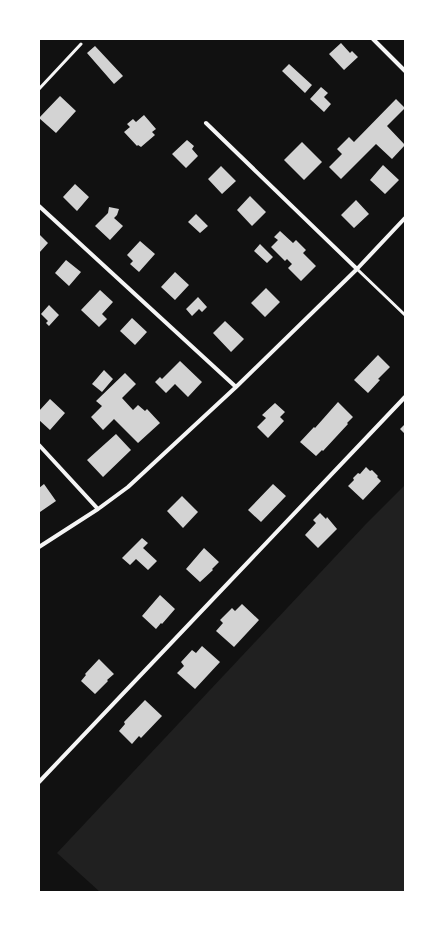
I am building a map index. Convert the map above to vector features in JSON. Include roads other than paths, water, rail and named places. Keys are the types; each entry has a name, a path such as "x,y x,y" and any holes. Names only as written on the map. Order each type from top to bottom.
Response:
{"street":[{"path":"373,39 405,71"},
{"path":"206,123 357,269"},
{"path":"39,206 236,387"},
{"path":"39,546 98,509 128,487 236,387 357,269 405,218"},
{"path":"39,782 405,397"},
{"path":"39,445 98,509"}],"lane":[{"path":"39,89 81,44"},
{"path":"357,269 405,315"}]}
